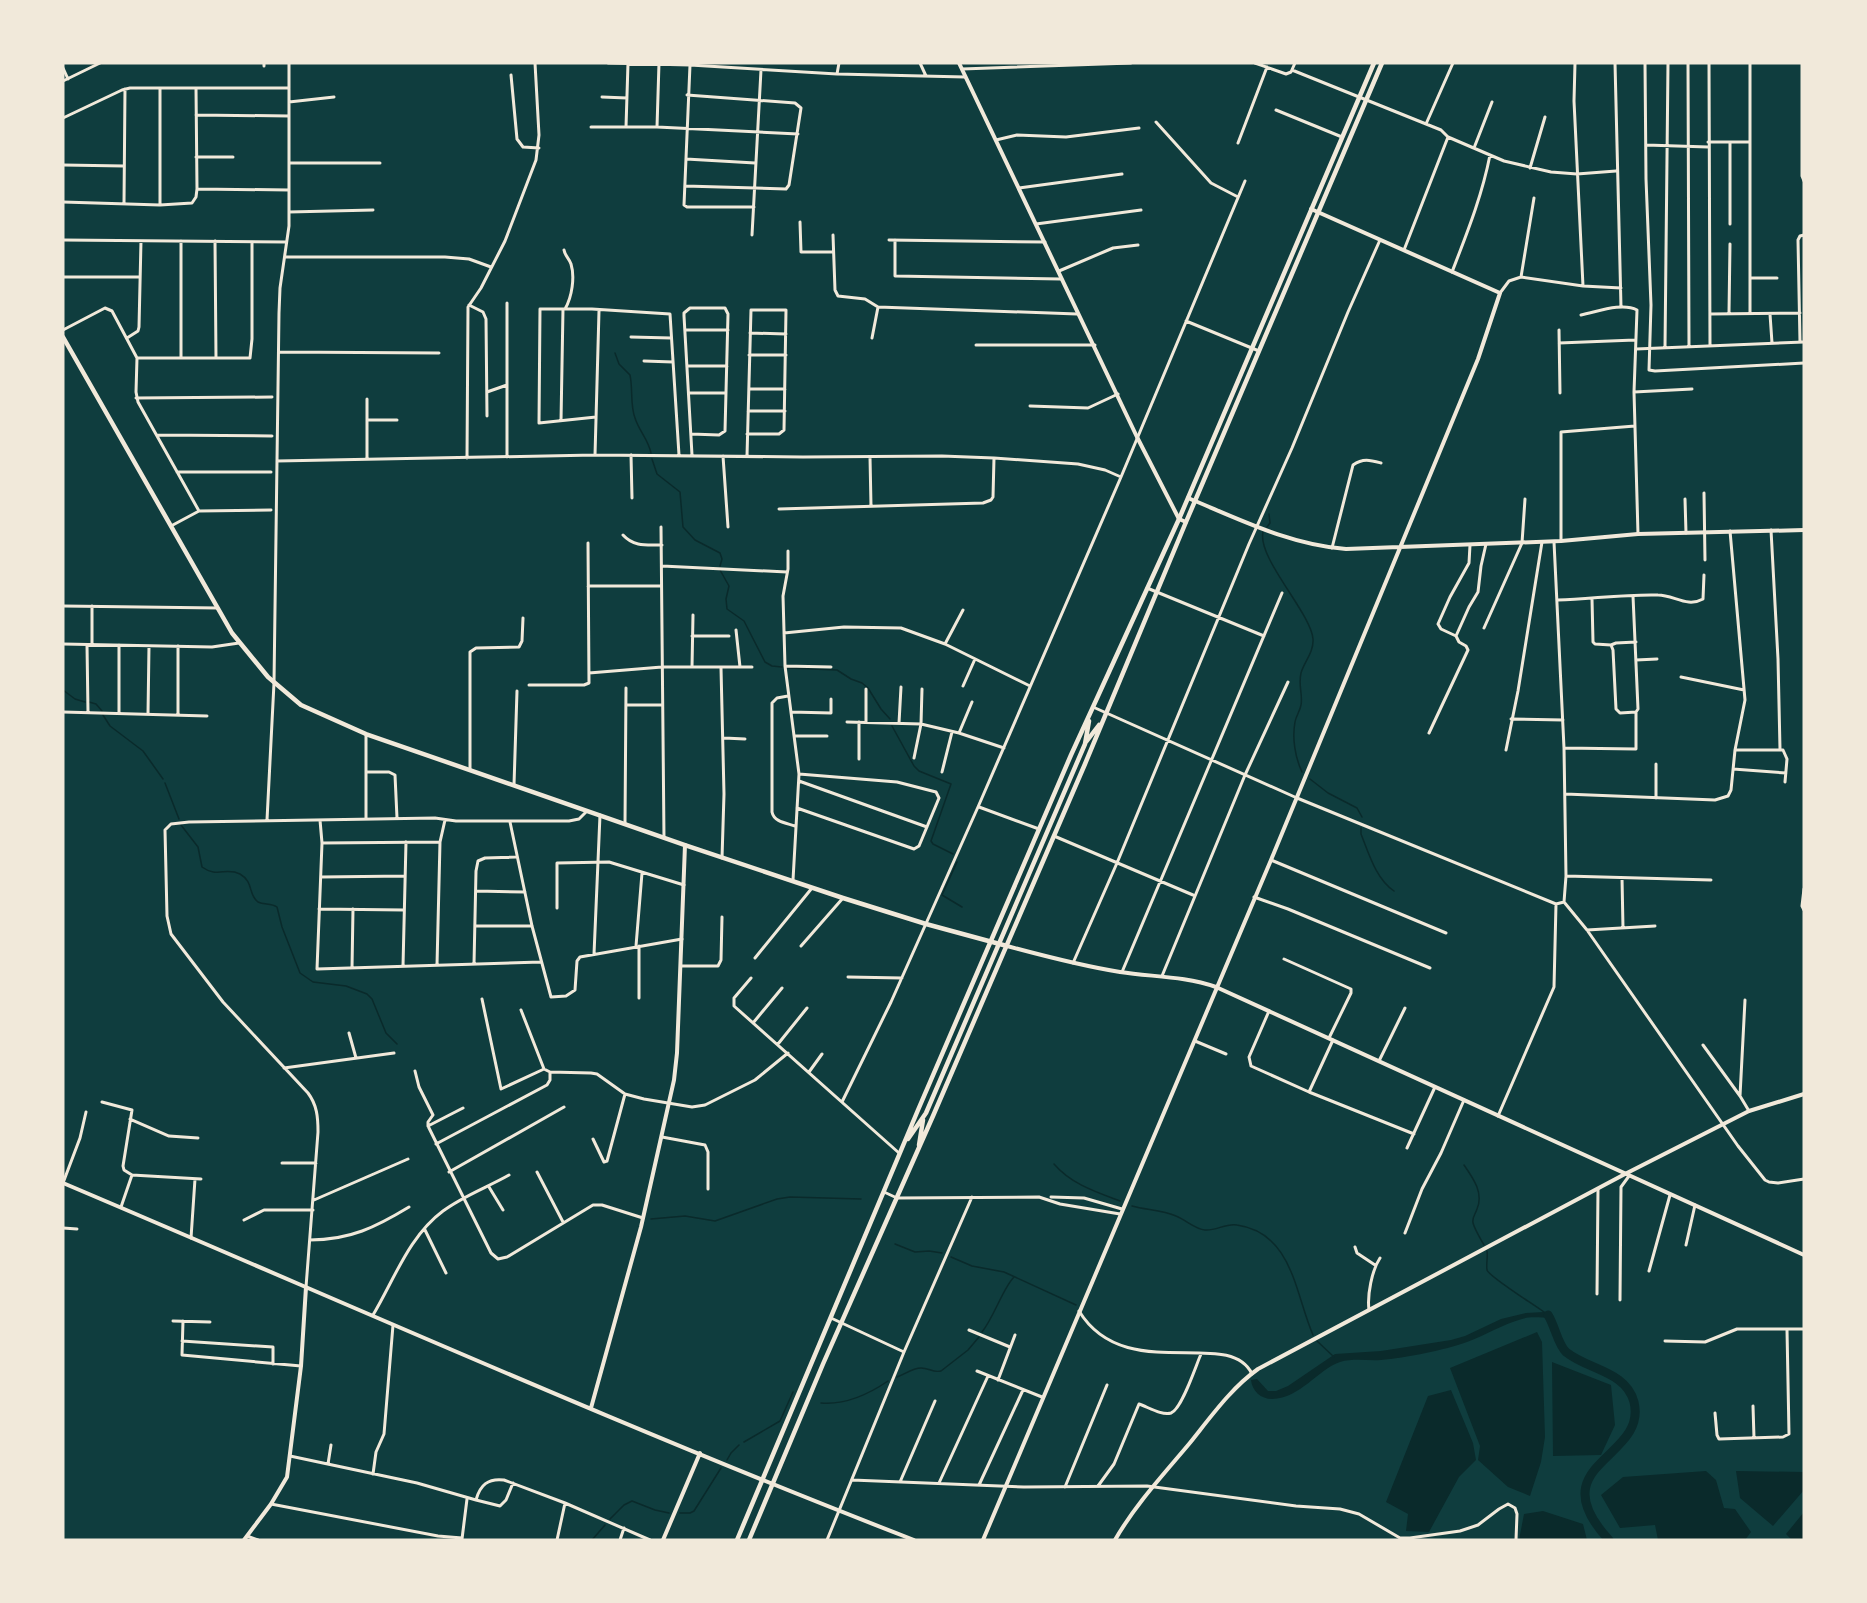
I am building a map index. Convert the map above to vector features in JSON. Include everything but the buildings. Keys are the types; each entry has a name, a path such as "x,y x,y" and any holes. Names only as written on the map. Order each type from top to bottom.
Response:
{"main road":[{"path":"737,1540 1039,829 1179,519 1374,63"},
{"path":"749,1540 1007,946 1382,63"},
{"path":"1335,155 1342,158"},
{"path":"1289,261 1296,264"},
{"path":"63,337 239,643 274,683 301,705 366,734 722,858 926,924 1007,946"},
{"path":"1217,430 1224,433"},
{"path":"1132,622 1142,627"},
{"path":"918,1150 923,1120 1085,744 1092,709"},
{"path":"1085,744 1104,718"},
{"path":"904,1144 923,1120"}],"street":[{"path":"85,63 88,69"},
{"path":"63,81 100,63"},
{"path":"267,820 274,683 280,288 290,212 288,63"},
{"path":"467,458 469,305 481,288 509,232 536,160 539,148 536,63"},
{"path":"608,63 720,65 761,70 837,74 965,77"},
{"path":"837,74 839,63"},
{"path":"920,63 926,76"},
{"path":"959,63 1137,437 1179,519 1186,522"},
{"path":"962,69 1131,63"},
{"path":"1255,63 1284,73 1289,73 1295,63"},
{"path":"1426,124 1452,63"},
{"path":"1575,63 1574,101 1583,286"},
{"path":"1615,63 1621,307"},
{"path":"1645,63 1651,305 1648,367 1651,371 1804,363"},
{"path":"1665,348 1668,63"},
{"path":"1688,63 1689,347"},
{"path":"1709,63 1710,346"},
{"path":"1750,63 1750,313"},
{"path":"1802,63 1802,176 1804,181"},
{"path":"626,127 628,64"},
{"path":"657,127 659,64"},
{"path":"690,64 686,128 686,207 754,207"},
{"path":"1238,144 1267,67"},
{"path":"63,68 68,79"},
{"path":"752,235 761,70"},
{"path":"1292,70 1426,124 1444,132 1448,137 1490,155 1530,168 1577,174 1616,171"},
{"path":"511,75 517,139 523,147 539,148"},
{"path":"160,88 160,205"},
{"path":"63,202 160,205 192,203 196,198 196,88"},
{"path":"63,118 125,89 289,88"},
{"path":"124,203 125,89"},
{"path":"685,186 783,190 788,187 798,134 800,106 795,103 687,95"},
{"path":"289,102 334,97"},
{"path":"602,97 628,98"},
{"path":"1474,148 1492,102"},
{"path":"1276,110 1342,137"},
{"path":"196,115 289,116"},
{"path":"1530,168 1545,117"},
{"path":"1156,122 1211,183 1238,197"},
{"path":"591,127 657,127 798,134"},
{"path":"996,140 1017,135 1066,137 1139,128"},
{"path":"1404,250 1448,137"},
{"path":"1730,142 1730,224"},
{"path":"1646,145 1688,146 1749,142"},
{"path":"1452,272 1478,205 1490,155"},
{"path":"196,157 232,157"},
{"path":"686,159 755,163"},
{"path":"290,163 380,163"},
{"path":"63,165 124,166"},
{"path":"1019,188 1122,174"},
{"path":"842,1102 902,978 1004,748 1245,181"},
{"path":"196,189 290,190"},
{"path":"1521,278 1534,198"},
{"path":"1311,209 1500,293"},
{"path":"290,212 373,210"},
{"path":"1036,224 1141,210"},
{"path":"800,222 801,252 832,252"},
{"path":"1636,349 1802,342 1798,240 1804,235"},
{"path":"832,236 836,295 865,299 878,308 1079,314"},
{"path":"63,240 287,242"},
{"path":"889,240 1045,242"},
{"path":"895,240 895,276 1063,279"},
{"path":"1073,963 1380,240"},
{"path":"127,338 139,329 141,241"},
{"path":"181,242 181,358"},
{"path":"215,242 216,358"},
{"path":"137,358 250,358 252,242"},
{"path":"1729,314 1730,243"},
{"path":"1059,271 1113,248 1138,245"},
{"path":"561,421 564,309 571,297 570,263 564,250"},
{"path":"285,257 446,257 469,259 491,267"},
{"path":"63,277 140,277"},
{"path":"983,1540 1297,798 1478,359 1500,293 1509,281 1521,278 1621,288"},
{"path":"1750,278 1777,278"},
{"path":"507,303 507,457"},
{"path":"469,305 486,316 487,416"},
{"path":"63,330 107,307 112,311 137,358 136,398 199,511"},
{"path":"1581,315 1621,307 1632,307 1636,310 1634,392 1638,534"},
{"path":"691,434 720,435 724,433 728,330 728,314 725,308 690,308 684,313 692,456"},
{"path":"872,338 878,308"},
{"path":"596,417 539,423 540,309 670,314 679,456"},
{"path":"747,434 781,434 784,430 786,310 750,310 750,333 748,389 748,411 747,434 747,456"},
{"path":"595,455 599,311"},
{"path":"1710,314 1800,313"},
{"path":"1770,314 1772,343"},
{"path":"1186,321 1259,351"},
{"path":"685,330 728,330"},
{"path":"1559,330 1560,393"},
{"path":"750,333 786,334"},
{"path":"631,337 671,338"},
{"path":"1559,344 1636,340"},
{"path":"976,345 1095,345"},
{"path":"279,351 439,353"},
{"path":"749,355 786,355"},
{"path":"644,361 673,362"},
{"path":"687,366 727,366"},
{"path":"487,392 507,385"},
{"path":"748,389 785,389"},
{"path":"1634,392 1692,389"},
{"path":"688,393 726,393"},
{"path":"1030,406 1088,408 1118,394"},
{"path":"136,398 272,397"},
{"path":"367,399 367,459"},
{"path":"748,411 785,411"},
{"path":"367,420 397,420"},
{"path":"1561,541 1561,432 1635,426"},
{"path":"156,435 272,436"},
{"path":"277,461 595,455 994,458 1078,465 1105,470 1121,477"},
{"path":"631,455 632,498"},
{"path":"723,456 728,527"},
{"path":"870,457 871,507"},
{"path":"778,509 988,502 993,496 994,458"},
{"path":"1332,548 1353,465 1367,459 1381,463"},
{"path":"177,472 271,472"},
{"path":"1704,494 1705,560"},
{"path":"1188,498 1257,527 1332,548 1399,548 1554,542 1638,534 1804,530"},
{"path":"1484,628 1522,543 1525,499"},
{"path":"1685,499 1686,533"},
{"path":"171,526 199,511 271,510"},
{"path":"661,527 664,838"},
{"path":"1771,530 1780,749"},
{"path":"1565,794 1722,799 1728,796 1731,790 1735,750 1742,721 1744,690 1730,531"},
{"path":"623,535 638,545 662,545"},
{"path":"1506,750 1542,542"},
{"path":"1554,542 1564,748 1566,876 1564,902 1587,930 1723,1125 1765,1180 1778,1183 1804,1179"},
{"path":"529,685 585,685 589,683 588,543"},
{"path":"1456,636 1478,592 1486,544"},
{"path":"1430,733 1468,650 1456,636 1441,629 1438,624 1469,563 1470,545"},
{"path":"788,551 783,596 785,666 799,774 793,880"},
{"path":"662,566 787,572"},
{"path":"1558,600 1658,595 1681,601 1700,601 1704,595 1704,575"},
{"path":"588,586 662,586"},
{"path":"1147,588 1264,636"},
{"path":"1122,972 1282,593"},
{"path":"1564,748 1636,749 1636,642 1633,596"},
{"path":"1592,599 1593,642 1595,644 1636,642"},
{"path":"63,606 218,608"},
{"path":"92,606 92,645"},
{"path":"945,644 963,610"},
{"path":"692,668 693,615"},
{"path":"470,770 470,652 476,648 519,647 522,641 523,618"},
{"path":"784,633 844,627 890,627 914,632 945,644 1030,686"},
{"path":"736,630 740,668"},
{"path":"692,636 729,636"},
{"path":"63,644 225,646 239,643"},
{"path":"87,644 88,712"},
{"path":"119,645 119,713"},
{"path":"1611,645 1616,711 1636,712"},
{"path":"148,646 148,714"},
{"path":"177,715 178,646"},
{"path":"963,686 975,659"},
{"path":"1636,660 1657,659"},
{"path":"785,666 831,667"},
{"path":"589,672 662,668 752,668"},
{"path":"721,668 724,738 722,858"},
{"path":"1681,677 1744,690"},
{"path":"1162,976 1245,776 1288,682"},
{"path":"899,723 901,687"},
{"path":"625,824 626,688"},
{"path":"866,689 866,722"},
{"path":"914,758 921,724 922,689"},
{"path":"514,785 517,691"},
{"path":"788,696 777,698 772,703 772,812 777,820 795,826"},
{"path":"791,712 831,712 831,699"},
{"path":"959,733 972,702"},
{"path":"626,705 662,705"},
{"path":"1092,709 1107,712 1245,776 1556,904 1564,902"},
{"path":"63,712 207,716"},
{"path":"1511,719 1563,720"},
{"path":"847,722 921,724 959,733 1004,748"},
{"path":"858,759 859,722"},
{"path":"942,772 952,732"},
{"path":"366,734 366,819"},
{"path":"794,735 827,736"},
{"path":"724,738 745,739"},
{"path":"1735,750 1780,749 1785,751 1785,782"},
{"path":"1656,764 1656,798"},
{"path":"1733,770 1786,773"},
{"path":"366,772 389,772 395,775 397,818"},
{"path":"796,808 910,849 919,846 939,802 936,792 897,782 799,774"},
{"path":"799,781 927,827"},
{"path":"978,807 1039,829"},
{"path":"258,1540 246,1538 286,1481 290,1456 301,1366 318,1124 315,1104 308,1093 223,1002 171,934 167,916 165,834 168,826 181,822 397,818 510,822 569,821 579,819 587,811"},
{"path":"594,954 600,815"},
{"path":"320,820 322,843 317,969 541,962"},
{"path":"437,965 440,842 445,820"},
{"path":"510,822 532,926 549,995 553,999 566,996 575,990 579,958 682,939"},
{"path":"1054,836 1194,895"},
{"path":"403,966 406,842"},
{"path":"322,843 440,842"},
{"path":"591,1408 643,1218 669,1104 677,1053 685,845"},
{"path":"474,964 477,865 481,859 517,857"},
{"path":"1271,860 1446,933"},
{"path":"557,908 557,863 609,862 684,885"},
{"path":"639,998 638,946 642,872"},
{"path":"321,877 405,876"},
{"path":"1566,876 1712,880"},
{"path":"1622,878 1623,928"},
{"path":"755,958 813,887"},
{"path":"1804,890 1802,906 1804,910"},
{"path":"476,891 525,892"},
{"path":"1254,897 1430,968"},
{"path":"801,946 843,898"},
{"path":"1498,1116 1554,987 1556,904"},
{"path":"319,909 404,910"},
{"path":"351,968 353,909"},
{"path":"681,966 718,966 722,917"},
{"path":"475,926 532,926"},
{"path":"1587,930 1655,926"},
{"path":"1007,946 1073,963 1122,972 1193,980 1216,987 1804,1256"},
{"path":"1284,959 1351,989 1309,1092"},
{"path":"848,977 902,978"},
{"path":"751,978 733,1002 734,1006 900,1154"},
{"path":"753,1023 782,988"},
{"path":"482,999 501,1089 544,1069"},
{"path":"1740,1096 1745,1000"},
{"path":"778,1044 807,1008"},
{"path":"1379,1061 1405,1008"},
{"path":"521,1010 544,1069 550,1072 597,1074 625,1094 685,1107 705,1105 755,1080 788,1053"},
{"path":"1269,1011 1249,1057 1251,1066 1414,1134"},
{"path":"349,1033 356,1058"},
{"path":"1193,1040 1226,1054"},
{"path":"1703,1044 1749,1111"},
{"path":"284,1068 393,1053"},
{"path":"809,1072 822,1054"},
{"path":"415,1071 419,1087 433,1115 428,1126 491,1253 498,1258 507,1257 589,1206 598,1204 643,1218"},
{"path":"436,1144 547,1085 550,1072"},
{"path":"1407,1148 1435,1087"},
{"path":"593,1139 602,1159 604,1162 607,1161 625,1094"},
{"path":"1115,1540 1152,1488 1236,1389 1252,1374 1369,1310 1749,1111 1804,1094"},
{"path":"1405,1233 1422,1189 1441,1154 1464,1100"},
{"path":"102,1102 130,1108 132,1112 124,1170 132,1175 201,1179"},
{"path":"449,1172 564,1107"},
{"path":"428,1126 463,1108"},
{"path":"86,1112 80,1138 63,1183 700,1454 914,1540"},
{"path":"130,1119 169,1136 198,1138"},
{"path":"662,1137 705,1145 708,1152 708,1189"},
{"path":"314,1200 408,1159"},
{"path":"282,1163 316,1162"},
{"path":"537,1172 563,1222"},
{"path":"121,1208 132,1175"},
{"path":"373,1315 389,1288 402,1258 442,1212 509,1175"},
{"path":"1620,1300 1621,1187 1627,1175"},
{"path":"191,1238 195,1179"},
{"path":"489,1187 503,1210"},
{"path":"1597,1294 1598,1189"},
{"path":"884,1192 897,1198 1039,1197 1060,1204 1121,1212"},
{"path":"1649,1271 1671,1194"},
{"path":"827,1540 904,1352 972,1197"},
{"path":"1051,1197 1084,1198 1121,1212"},
{"path":"1686,1245 1695,1206"},
{"path":"310,1240 339,1239 350,1236 382,1224 409,1207"},
{"path":"244,1220 264,1210 313,1210"},
{"path":"63,1228 77,1229"},
{"path":"426,1230 446,1273"},
{"path":"1355,1247 1357,1253 1375,1266"},
{"path":"1369,1310 1367,1296 1375,1274 1375,1266 1380,1258"},
{"path":"1079,1311 1096,1332 1110,1341 1131,1349 1158,1353 1213,1352 1232,1356 1245,1363 1252,1374"},
{"path":"831,1318 904,1352"},
{"path":"173,1321 210,1322"},
{"path":"183,1321 182,1355 301,1366"},
{"path":"373,1474 376,1452 384,1434 393,1324"},
{"path":"1665,1341 1705,1342 1737,1329 1804,1329"},
{"path":"969,1330 1010,1347"},
{"path":"1715,1413 1719,1439 1787,1436 1790,1432 1787,1330"},
{"path":"998,1380 1015,1335"},
{"path":"182,1341 273,1347 273,1364"},
{"path":"1098,1486 1114,1464 1139,1404 1162,1412 1174,1411 1201,1354"},
{"path":"977,1371 1042,1397"},
{"path":"939,1484 988,1376"},
{"path":"1065,1487 1107,1384"},
{"path":"979,1485 1023,1390"},
{"path":"900,1482 935,1401"},
{"path":"1753,1406 1754,1438"},
{"path":"328,1464 331,1445"},
{"path":"663,1540 700,1454"},
{"path":"290,1456 417,1483 467,1499 500,1506 506,1500 513,1483"},
{"path":"476,1500 480,1490 488,1481 500,1479 565,1503 650,1540"},
{"path":"852,1480 1005,1486 1134,1486 1296,1506 1341,1509 1359,1514 1400,1538 1460,1531 1478,1525 1508,1504 1515,1508 1517,1514 1516,1540"},
{"path":"271,1504 462,1539 467,1499"},
{"path":"557,1540 565,1503"},
{"path":"620,1540 624,1528"}],"water":[{"path":"1544,1312 1550,1318 1522,1319 1467,1342 1436,1351 1391,1359 1340,1362 1292,1394 1282,1397 1264,1398 1255,1391 1251,1380 1257,1379 1268,1391 1276,1391 1288,1386 1335,1354 1381,1351 1451,1340 1501,1319 1526,1313"},
{"path":"1537,1332 1542,1342 1545,1437 1541,1462 1530,1496 1508,1487 1478,1460 1480,1446 1450,1368"},
{"path":"1552,1362 1611,1385 1615,1425 1601,1455 1553,1456"},
{"path":"1451,1390 1473,1443 1476,1460 1459,1477 1429,1532 1406,1531 1408,1514 1386,1502 1428,1396"},
{"path":"1706,1471 1716,1480 1724,1508 1735,1509 1751,1532 1745,1540 1658,1540 1655,1525 1620,1528 1601,1495 1623,1477"},
{"path":"1736,1471 1804,1472 1804,1490 1773,1526 1740,1498"},
{"path":"1543,1511 1583,1524 1587,1540 1519,1540 1524,1514"},
{"path":"1804,1512 1804,1540 1792,1540 1786,1534"}],"waterway":[{"path":"615,353 619,364 630,375 633,413 651,453"},
{"path":"652,459 657,474 680,492 683,527 695,540 720,553 722,559 720,566"},
{"path":"1267,527 1270,523 1269,514"},
{"path":"1263,532 1263,543 1268,556 1304,615 1313,639 1312,648 1301,673 1301,705 1294,728 1295,747 1302,772"},
{"path":"720,570 729,586 726,599 727,609 744,621 765,662 772,666 782,667"},
{"path":"788,668 837,670 868,688 890,719"},
{"path":"63,690 75,699 85,702"},
{"path":"89,702 96,704 102,711"},
{"path":"103,715 110,726 143,751 163,779"},
{"path":"892,726 919,771 951,784 931,841 953,854"},
{"path":"1310,779 1328,793 1357,808 1362,817"},
{"path":"165,783 179,819"},
{"path":"181,825 198,847 202,867 212,872 240,874 247,881 258,902 277,907 282,927 300,973 313,982 346,986 367,994 372,999 386,1033 397,1044"},
{"path":"1361,828 1361,834 1374,866 1382,880 1394,891"},
{"path":"957,862 942,895 962,907"},
{"path":"1054,1164 1076,1182 1120,1201"},
{"path":"1464,1165 1478,1191 1479,1203 1473,1223 1484,1245"},
{"path":"651,1219 685,1216 715,1221 777,1199 790,1197 861,1199"},
{"path":"1132,1206 1171,1214 1205,1230 1229,1225 1256,1230 1270,1240 1281,1253 1296,1284 1313,1335"},
{"path":"895,1244 915,1252 942,1253"},
{"path":"1487,1251 1487,1270 1490,1274 1548,1315"},
{"path":"951,1257 972,1266 1004,1272 1076,1305"},
{"path":"982,1332 1014,1277"},
{"path":"1548,1315 1566,1352 1615,1377 1630,1392 1634,1402 1634,1421 1626,1437 1589,1478 1585,1494 1590,1514 1609,1540"},
{"path":"897,1377 918,1368 941,1371 968,1350 979,1337"},
{"path":"1317,1341 1334,1357"},
{"path":"821,1403 856,1398 888,1381"},
{"path":"744,1442 780,1421 793,1392"},
{"path":"727,1460 739,1445"},
{"path":"680,1513 694,1511 721,1468"},
{"path":"610,1519 624,1505 632,1501 669,1513"},
{"path":"592,1540 605,1525"}]}
